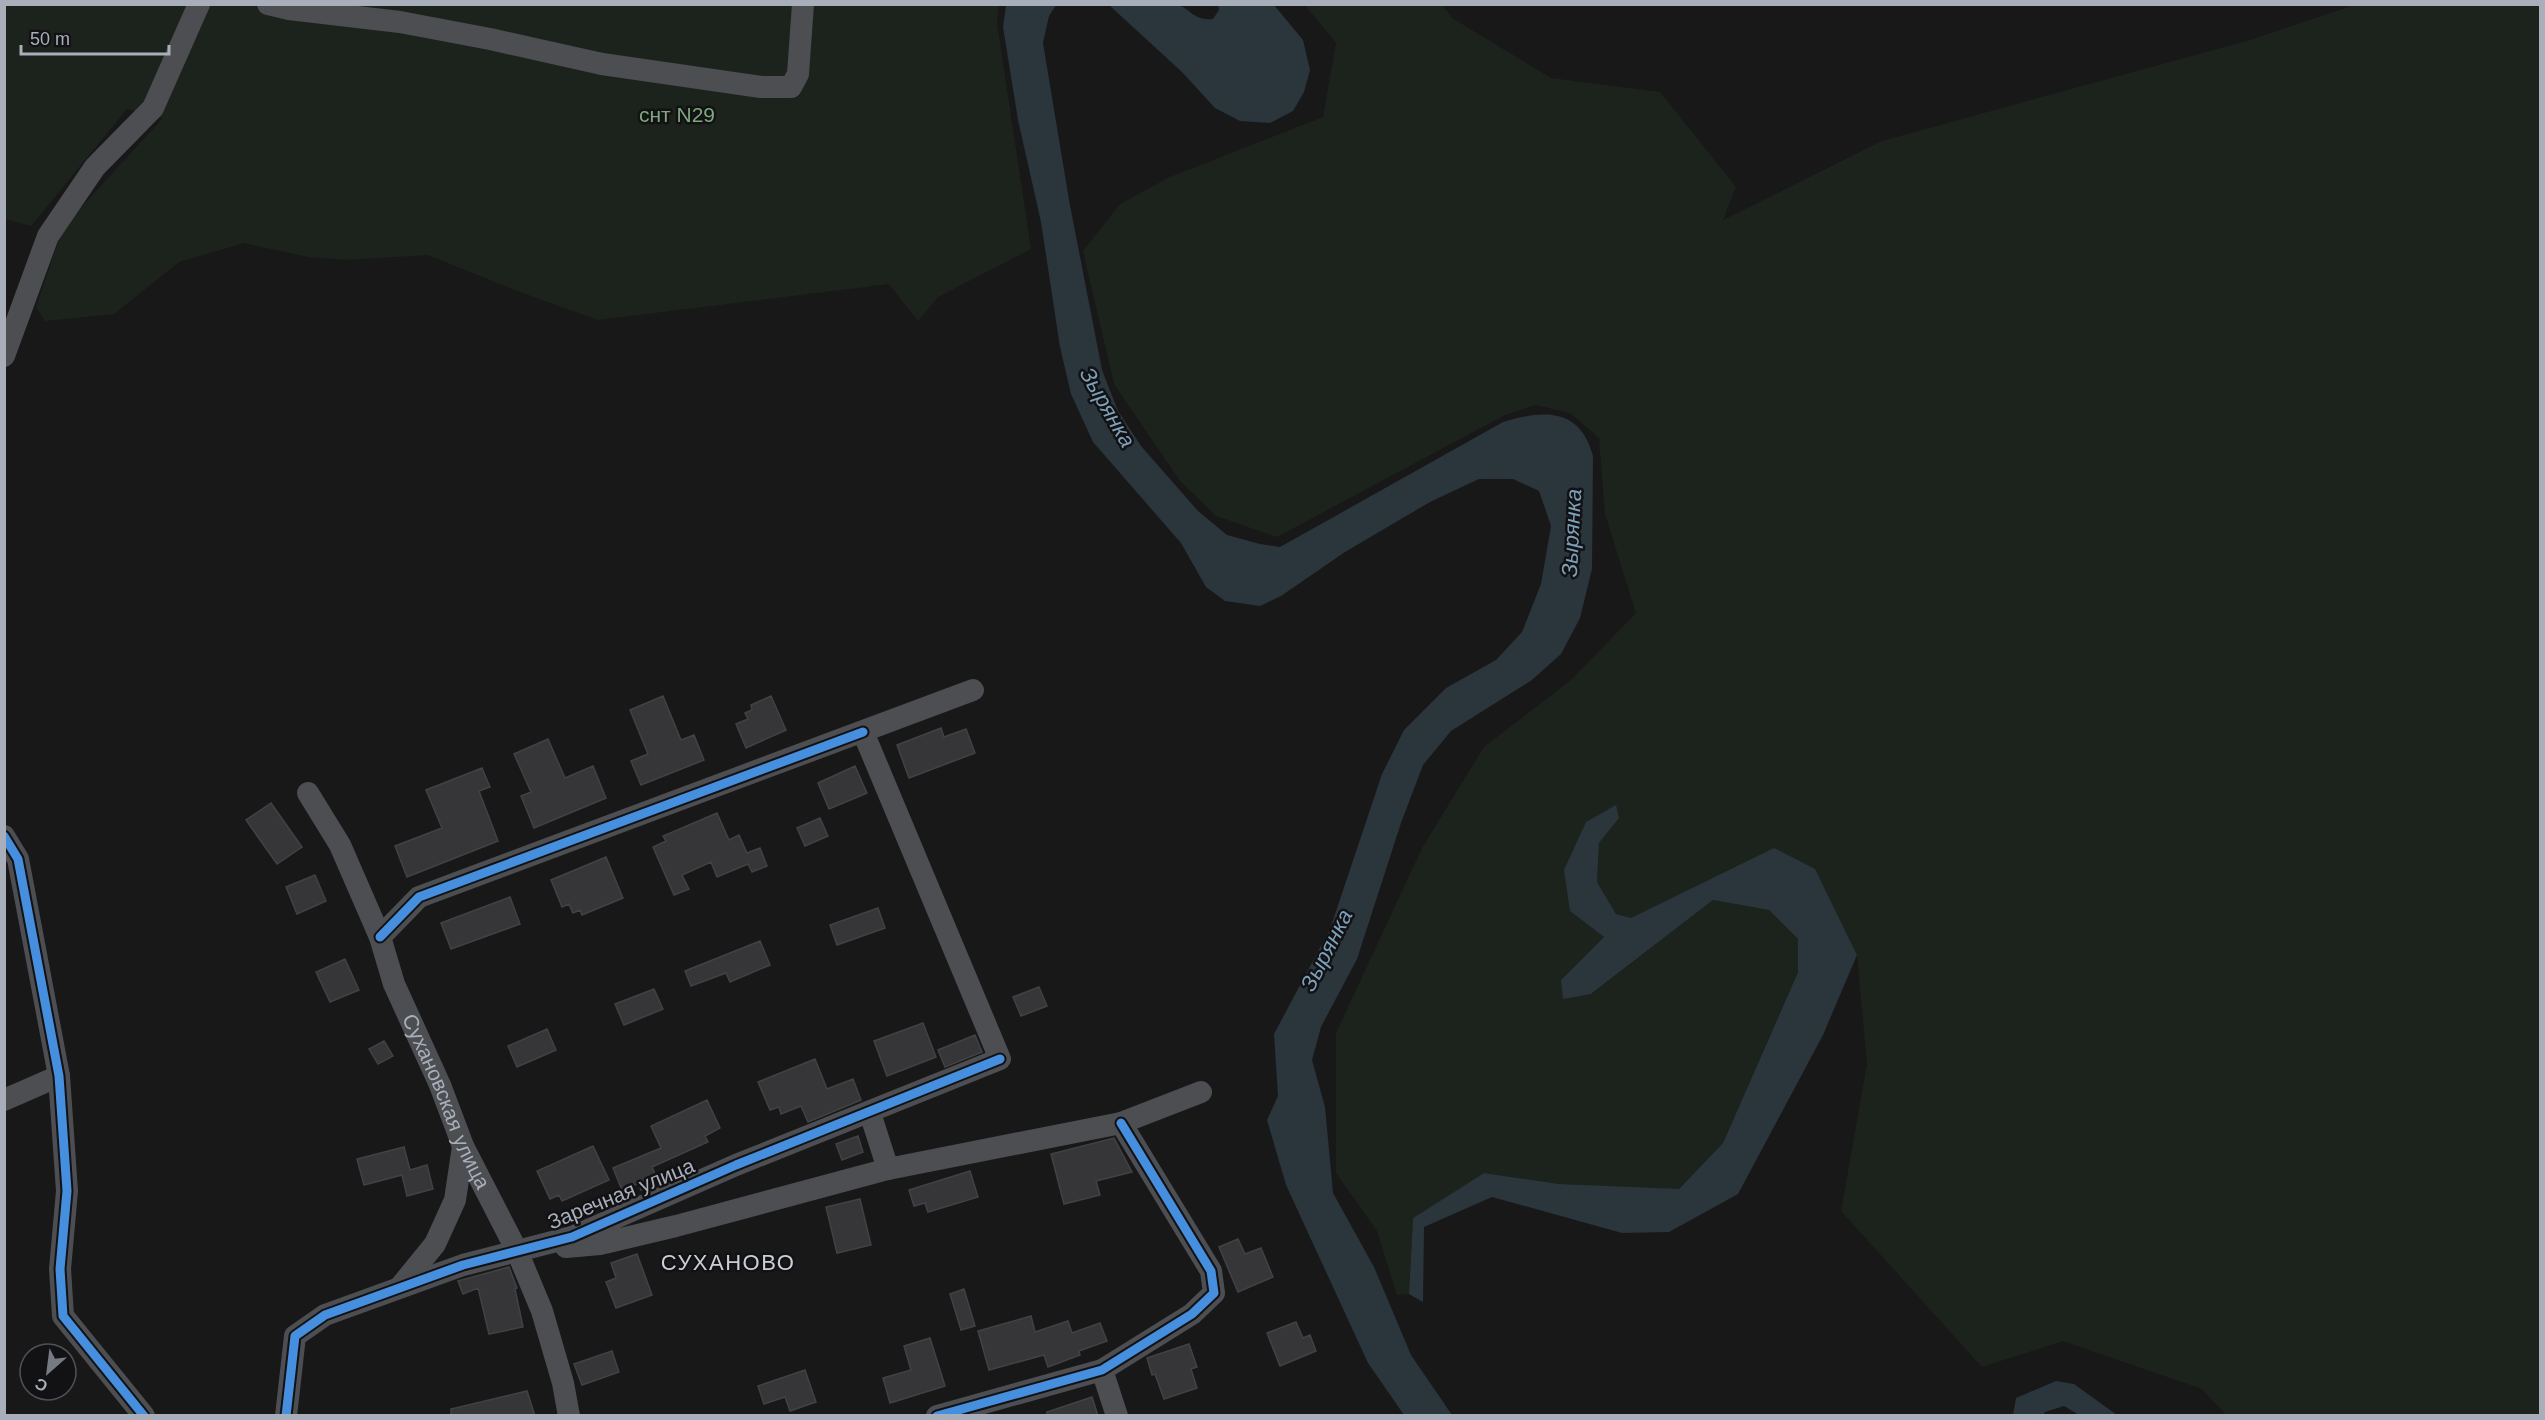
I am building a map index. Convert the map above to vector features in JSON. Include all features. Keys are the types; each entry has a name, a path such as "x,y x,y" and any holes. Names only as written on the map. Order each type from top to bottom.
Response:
{"street":[{"path":"4,356 48,236 95,167 153,108 199,4"},
{"path":"268,4 289,9 400,22 602,64 761,87 791,87 798,74 803,4"},
{"path":"380,937 419,897 973,690"},
{"name":"Заречная улица","path":"286,1416 295,1335 325,1316 463,1265 572,1238 736,1165 1000,1059 863,732"},
{"name":"Сухановская улица","path":"308,793 340,845 380,937 394,984 440,1085 463,1146 517,1251 542,1311 563,1383 569,1416"},
{"path":"4,836 18,858 58,1076 67,1191 60,1269 63,1316 144,1416"},
{"path":"4,1100 58,1076"},
{"name":"Заречная улица","path":"517,1251 600,1244 888,1169 1121,1123 1201,1092"},
{"path":"870,1113 888,1169"},
{"path":"937,1416 1102,1370 1191,1314 1214,1293 1211,1271 1121,1123"},
{"path":"399,1288 435,1244 455,1200 463,1146"},
{"path":"1102,1370 1117,1416"}],"green space":[{"name":"снт N29","path":"4,5 999,5 997,23 1031,249 938,297 918,321 889,284 598,320 428,255 345,260 308,257 244,243 179,262 114,314 45,321 36,307 63,227 163,118 127,109 31,226 5,219"},
{"path":"1305,5 1443,5 1452,18 1551,78 1660,92 1736,187 1723,220 1882,141 2250,40 2355,5 2540,5 2540,1415 2226,1415 2202,1389 2063,1341 1982,1367 1841,1211 1867,1064 1857,955 1815,870 1660,905 1631,918 1616,914 1597,882 1599,843 1618,818 1586,822 1570,911 1604,937 1561,980 1592,994 1713,900 1769,910 1798,939 1798,971 1723,1143 1678,1190 1559,1184 1484,1173 1413,1218 1409,1294 1397,1295 1377,1231 1336,1173 1336,1033 1422,848 1484,747 1571,680 1636,613 1605,514 1599,438 1570,413 1536,405 1505,415 1277,537 1216,516 1180,481 1114,384 1083,251 1120,204 1170,177 1323,117 1336,43"}],"water":[{"path":"1175,4 1200,18 1213,19 1219,10 1218,5 1274,5 1303,40 1310,70 1304,92 1293,111 1270,123 1240,121 1215,108 1182,72 1109,5"},
{"name":"Зырянка","path":"1006,5 1056,5 1049,16 1043,43 1069,200 1102,370 1118,411 1141,446 1198,511 1227,535 1280,547 1503,422 1518,418 1546,415 1558,416 1569,421 1579,428 1593,456 1592,569 1580,618 1561,654 1532,680 1451,731 1423,765 1401,823 1357,959 1321,1027 1312,1060 1325,1107 1333,1193 1374,1267 1411,1355 1452,1415 1404,1415 1368,1363 1286,1185 1267,1120 1278,1096 1274,1034 1330,929 1382,774 1404,730 1446,688 1496,660 1522,632 1541,584 1551,526 1539,491 1513,479 1479,479 1430,502 1345,552 1281,596 1260,606 1225,601 1206,587 1181,543 1093,442 1071,394 1060,347 1041,222 1018,120 1003,27"},
{"path":"1616,805 1619,818 1599,843 1597,882 1616,914 1631,918 1774,848 1815,869 1857,955 1823,1035 1738,1194 1669,1232 1622,1233 1492,1197 1424,1227 1423,1302 1409,1294 1413,1218 1484,1173 1559,1184 1679,1189 1723,1143 1798,972 1798,939 1769,910 1713,900 1591,994 1563,999 1561,980 1604,937 1570,911 1564,870 1586,822"},
{"path":"2056,1381 2074,1384 2117,1415 2079,1415 2064,1406 2045,1412 2043,1415 2013,1415 2016,1398"}],"building":[{"path":"663,696 681,740 694,735 704,760 641,785 631,761 648,754 630,710"},
{"path":"771,696 786,730 746,748 736,724 748,719 745,713 752,710 751,705"},
{"path":"941,728 944,737 966,729 975,753 909,778 897,745"},
{"path":"548,739 565,778 593,766 606,798 534,828 521,796 531,792 514,754"},
{"path":"855,766 867,793 829,809 818,783"},
{"path":"482,768 490,787 479,791 498,841 407,877 395,846 442,828 426,790"},
{"path":"271,803 302,847 277,864 246,820"},
{"path":"717,813 729,840 739,835 747,853 760,848 767,866 752,872 748,864 717,877 711,862 682,875 689,889 674,895 653,847 666,841 663,836"},
{"path":"820,818 828,836 805,846 797,828"},
{"path":"606,857 623,898 582,915 580,910 573,913 569,904 562,907 551,880"},
{"path":"315,875 326,901 297,914 286,887"},
{"path":"510,897 520,924 451,949 441,923"},
{"path":"878,908 885,928 837,945 830,925"},
{"path":"760,941 770,965 730,982 726,973 691,986 685,971"},
{"path":"345,959 359,990 330,1002 316,972"},
{"path":"1039,987 1047,1006 1021,1016 1013,997"},
{"path":"654,989 663,1009 624,1025 615,1004"},
{"path":"923,1023 936,1057 887,1076 874,1041"},
{"path":"547,1029 556,1050 517,1067 508,1046"},
{"path":"975,1035 982,1052 945,1067 938,1050"},
{"path":"384,1041 393,1056 378,1064 369,1049"},
{"path":"815,1059 827,1089 853,1079 861,1100 808,1122 801,1106 781,1114 779,1107 770,1110 758,1082"},
{"path":"707,1100 720,1128 705,1136 708,1142 652,1167 659,1183 641,1190 639,1183 622,1190 613,1168 661,1148 651,1126"},
{"path":"858,1136 863,1152 842,1160 836,1144"},
{"path":"1114,1138 1132,1172 1096,1181 1100,1195 1064,1204 1051,1154"},
{"path":"593,1146 609,1180 562,1201 559,1195 550,1199 537,1171"},
{"path":"404,1147 410,1170 427,1165 433,1189 407,1196 402,1175 364,1185 357,1159"},
{"path":"970,1171 978,1197 928,1212 925,1203 914,1206 909,1190"},
{"path":"860,1199 871,1245 837,1253 826,1207"},
{"path":"1238,1239 1245,1254 1261,1248 1273,1277 1238,1292 1219,1247"},
{"path":"637,1254 652,1295 616,1308 606,1282 616,1278 611,1263"},
{"path":"509,1267 517,1288 515,1289 523,1327 489,1334 478,1288 463,1294 458,1281"},
{"path":"964,1289 975,1326 961,1330 950,1294"},
{"path":"1031,1316 1035,1332 1068,1321 1072,1333 1100,1323 1107,1341 1079,1351 1080,1355 1048,1367 1044,1355 989,1370 978,1331"},
{"path":"1296,1322 1303,1338 1310,1335 1316,1351 1280,1366 1267,1333"},
{"path":"930,1338 945,1386 890,1403 883,1378 911,1370 904,1346"},
{"path":"1189,1344 1197,1367 1191,1369 1197,1388 1164,1399 1155,1374 1152,1375 1147,1358"},
{"path":"612,1351 619,1372 582,1385 574,1364"},
{"path":"805,1370 816,1402 790,1411 785,1397 764,1404 758,1386"},
{"path":"527,1391 535,1416 451,1416 451,1409"},
{"path":"1092,1397 1098,1416 1047,1416 1047,1412"}],"cycle path":[{"path":"380,937 419,897 863,732"},
{"path":"4,836 18,859 59,1076 67,1191 60,1269 63,1316 144,1416"},
{"path":"286,1416 295,1336 325,1315 463,1265 572,1237 736,1165 1000,1059"},
{"path":"937,1416 1102,1370 1192,1314 1214,1293 1211,1271 1121,1123"}],"district":[{"name":"СУХАНОВО","path":"728,1262"}]}
